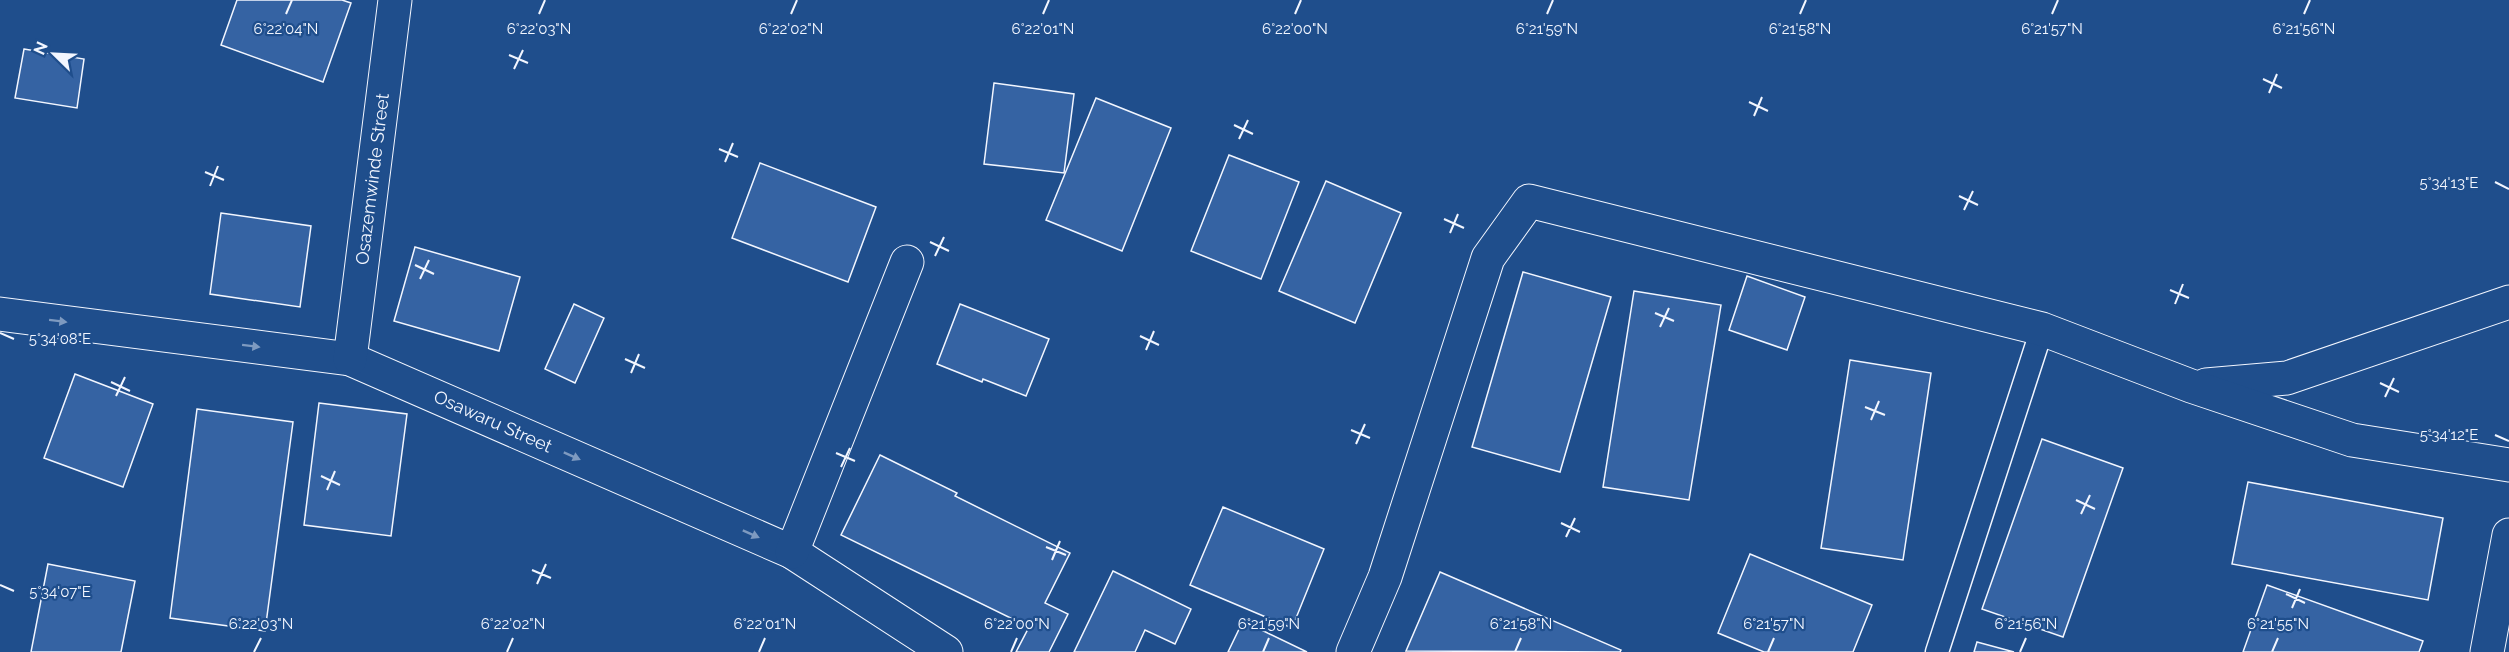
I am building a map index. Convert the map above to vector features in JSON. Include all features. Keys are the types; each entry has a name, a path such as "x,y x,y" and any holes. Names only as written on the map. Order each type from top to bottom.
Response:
{"street":[{"name":"Osazemwinde Street","path":"350,359 395,0"},
{"path":"1353,652 1385,577 1488,258 1529,201 2042,329 2192,386 2352,440 2509,465"},
{"path":"792,552 908,262"},
{"path":"2192,386 2287,378 2509,302"},
{"name":"Osawaru Street","path":"0,314 350,359 792,552 946,652"},
{"path":"2487,652 2509,535"}],"lane":[{"path":"1937,652 2042,329"}],"building":[{"path":"237,0 342,0 351,3 323,82 221,45"},
{"path":"24,49 84,59 77,108 15,98"},
{"path":"994,83 1074,94 1064,173 984,164"},
{"path":"1096,98 1171,128 1122,251 1046,220"},
{"path":"1229,155 1299,182 1261,279 1191,251"},
{"path":"760,163 876,207 848,282 732,238"},
{"path":"1326,181 1401,213 1355,323 1279,291"},
{"path":"221,213 311,226 300,307 210,294"},
{"path":"415,247 520,277 499,351 394,321"},
{"path":"1523,272 1611,297 1560,472 1472,447"},
{"path":"1747,276 1805,297 1787,350 1729,330"},
{"path":"1634,291 1721,305 1689,500 1603,487"},
{"path":"574,304 604,318 575,383 545,369"},
{"path":"960,304 1049,339 1026,396 937,364"},
{"path":"1850,360 1931,373 1903,560 1821,548"},
{"path":"75,374 153,404 123,487 44,458"},
{"path":"319,403 407,414 391,536 304,525"},
{"path":"197,409 293,422 265,631 170,618"},
{"path":"2042,439 2123,468 2063,637 1982,609"},
{"path":"880,455 957,493 955,496 1070,553 1045,603 1068,614 1049,652 1016,652 1029,627 841,535"},
{"path":"2248,482 2443,518 2428,600 2232,564"},
{"path":"1223,507 1324,549 1292,628 1190,585"},
{"path":"1750,554 1872,605 1853,652 1764,652 1718,633"},
{"path":"48,564 135,581 121,652 31,652"},
{"path":"1113,571 1191,609 1175,644 1145,630 1135,652 1074,652"},
{"path":"1440,572 1621,650 1620,652 1406,651"},
{"path":"2267,585 2423,641 2419,652 2243,652"},
{"path":"1243,621 1307,652 1228,652"},
{"path":"1977,642 2014,652 1974,652"}]}
